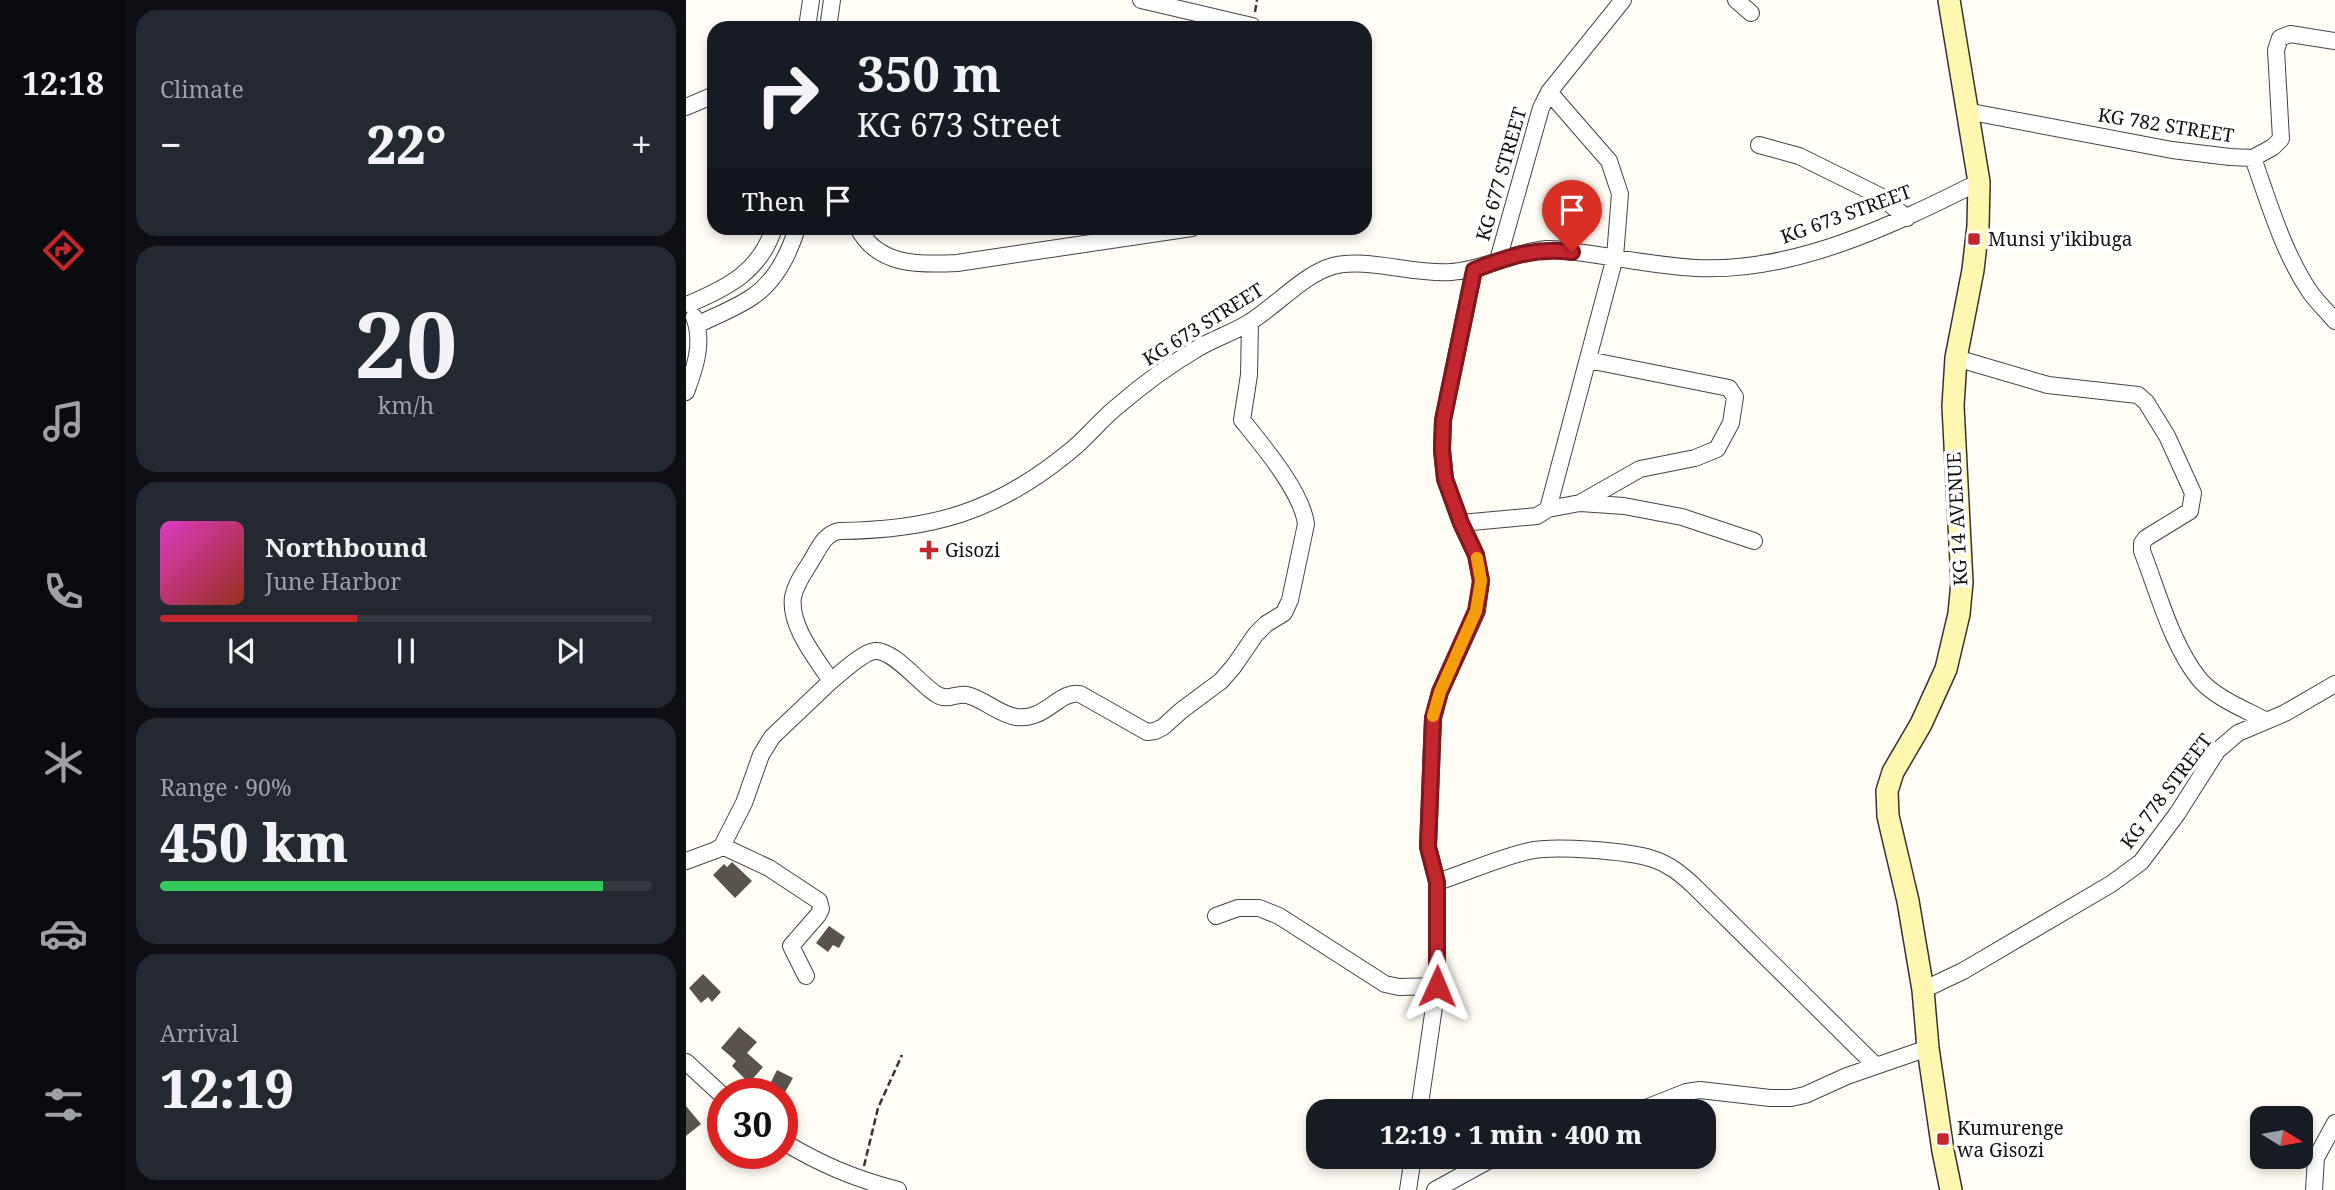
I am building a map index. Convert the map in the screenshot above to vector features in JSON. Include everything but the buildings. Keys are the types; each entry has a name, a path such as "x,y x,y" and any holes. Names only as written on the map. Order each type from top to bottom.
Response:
{"main road":[{"name":"KG 14 AVENUE","path":"1949,0 1979,182 1978,226 1956,358 1953,406 1962,582 1959,614 1946,669 1921,723 1893,772 1887,792 1888,816 1908,901 1923,990 1928,1048 1951,1190"}],"street":[{"path":"808,21 811,0"},
{"path":"829,21 832,0"},
{"path":"1141,0 1231,21"},
{"name":"KG 677 STREET","path":"1498,260 1541,108 1549,92 1623,0"},
{"path":"1736,0 1751,13"},
{"name":"KG 782 STREET","path":"1966,111 2172,150 2253,158 2273,147 2281,139 2276,50 2280,38 2290,34 2335,41"},
{"path":"1548,509 1615,257 1620,194 1609,161 1549,92"},
{"path":"686,107 707,98"},
{"path":"1759,145 1799,156 1880,196 1907,218"},
{"path":"2253,158 2276,223 2299,275 2311,295 2335,321"},
{"name":"KG 673 STREET","path":"831,681 799,628 793,610 793,598 798,583 825,538 832,532 883,530 934,522 970,512 1002,497 1048,469 1119,405 1194,350 1250,322 1310,278 1332,266 1357,264 1426,273 1474,270 1498,260 1550,249 1694,268 1738,268 1811,253 1907,218 1979,182"},
{"path":"686,392 699,347 697,325 687,301 739,279 756,263 772,235"},
{"path":"697,325 752,297 772,278 788,255 795,235"},
{"path":"862,235 882,255 928,264 957,263 1145,235"},
{"path":"1421,1099 1437,986 1437,882 1428,847 1433,718 1440,692 1476,611 1481,581 1476,555 1445,479 1442,450 1443,420 1474,270"},
{"path":"686,860 722,846 744,803 761,755 772,737 831,681 869,652 880,651 890,655 944,699 965,695 1003,713 1031,717 1074,693 1147,732 1155,732 1163,727 1181,710 1221,681 1256,634 1266,624 1284,614 1290,600 1306,524 1305,514 1282,473 1242,420 1249,375 1250,322"},
{"path":"1956,358 2048,385 2125,392 2138,395 2146,402 2167,436 2193,493 2190,510 2142,543 2142,551 2171,629 2201,681 2265,720"},
{"path":"1580,503 1640,469 1695,458 1717,449 1731,423 1735,397 1729,388 1587,360"},
{"path":"1461,523 1537,516 1548,509 1580,503 1624,506 1682,517 1754,541"},
{"name":"KG 778 STREET","path":"1923,990 1963,971 2111,884 2141,862 2177,814 2217,751 2238,733 2285,713 2335,684"},
{"path":"722,846 769,868 819,901 821,909 818,915 791,946 806,976"},
{"path":"1437,882 1529,851 1548,849 1623,852 1653,859 1675,869 1693,885 1876,1066"},
{"path":"1216,916 1238,908 1259,908 1279,916 1385,984 1399,987 1437,986"},
{"path":"1668,1099 1700,1090 1791,1098 1928,1048"},
{"path":"686,1062 707,1081"},
{"path":"2314,1190 2316,1158 2335,1122"},
{"path":"798,1151 859,1179 898,1190"},
{"path":"1408,1190 1411,1169"},
{"path":"1435,1190 1473,1169"}],"path":[{"path":"859,1179 866,1161 878,1108 902,1055"}],"slow traffic":[{"path":"1433,716 1440,692 1476,611 1481,581 1477,558"}],"place":[{"name":"Munsi y'ikibuga","path":"1974,239"},
{"name":"Gisozi","path":"929,550"},
{"name":"Kumurenge wa Gisozi","path":"1943,1139"}],"route":[{"path":"1437,986 1439,909 1437,882 1428,847 1433,718 1440,692 1476,611 1481,581 1476,555 1445,479 1443,420 1474,270 1498,260 1531,252 1550,249 1572,252"}]}
